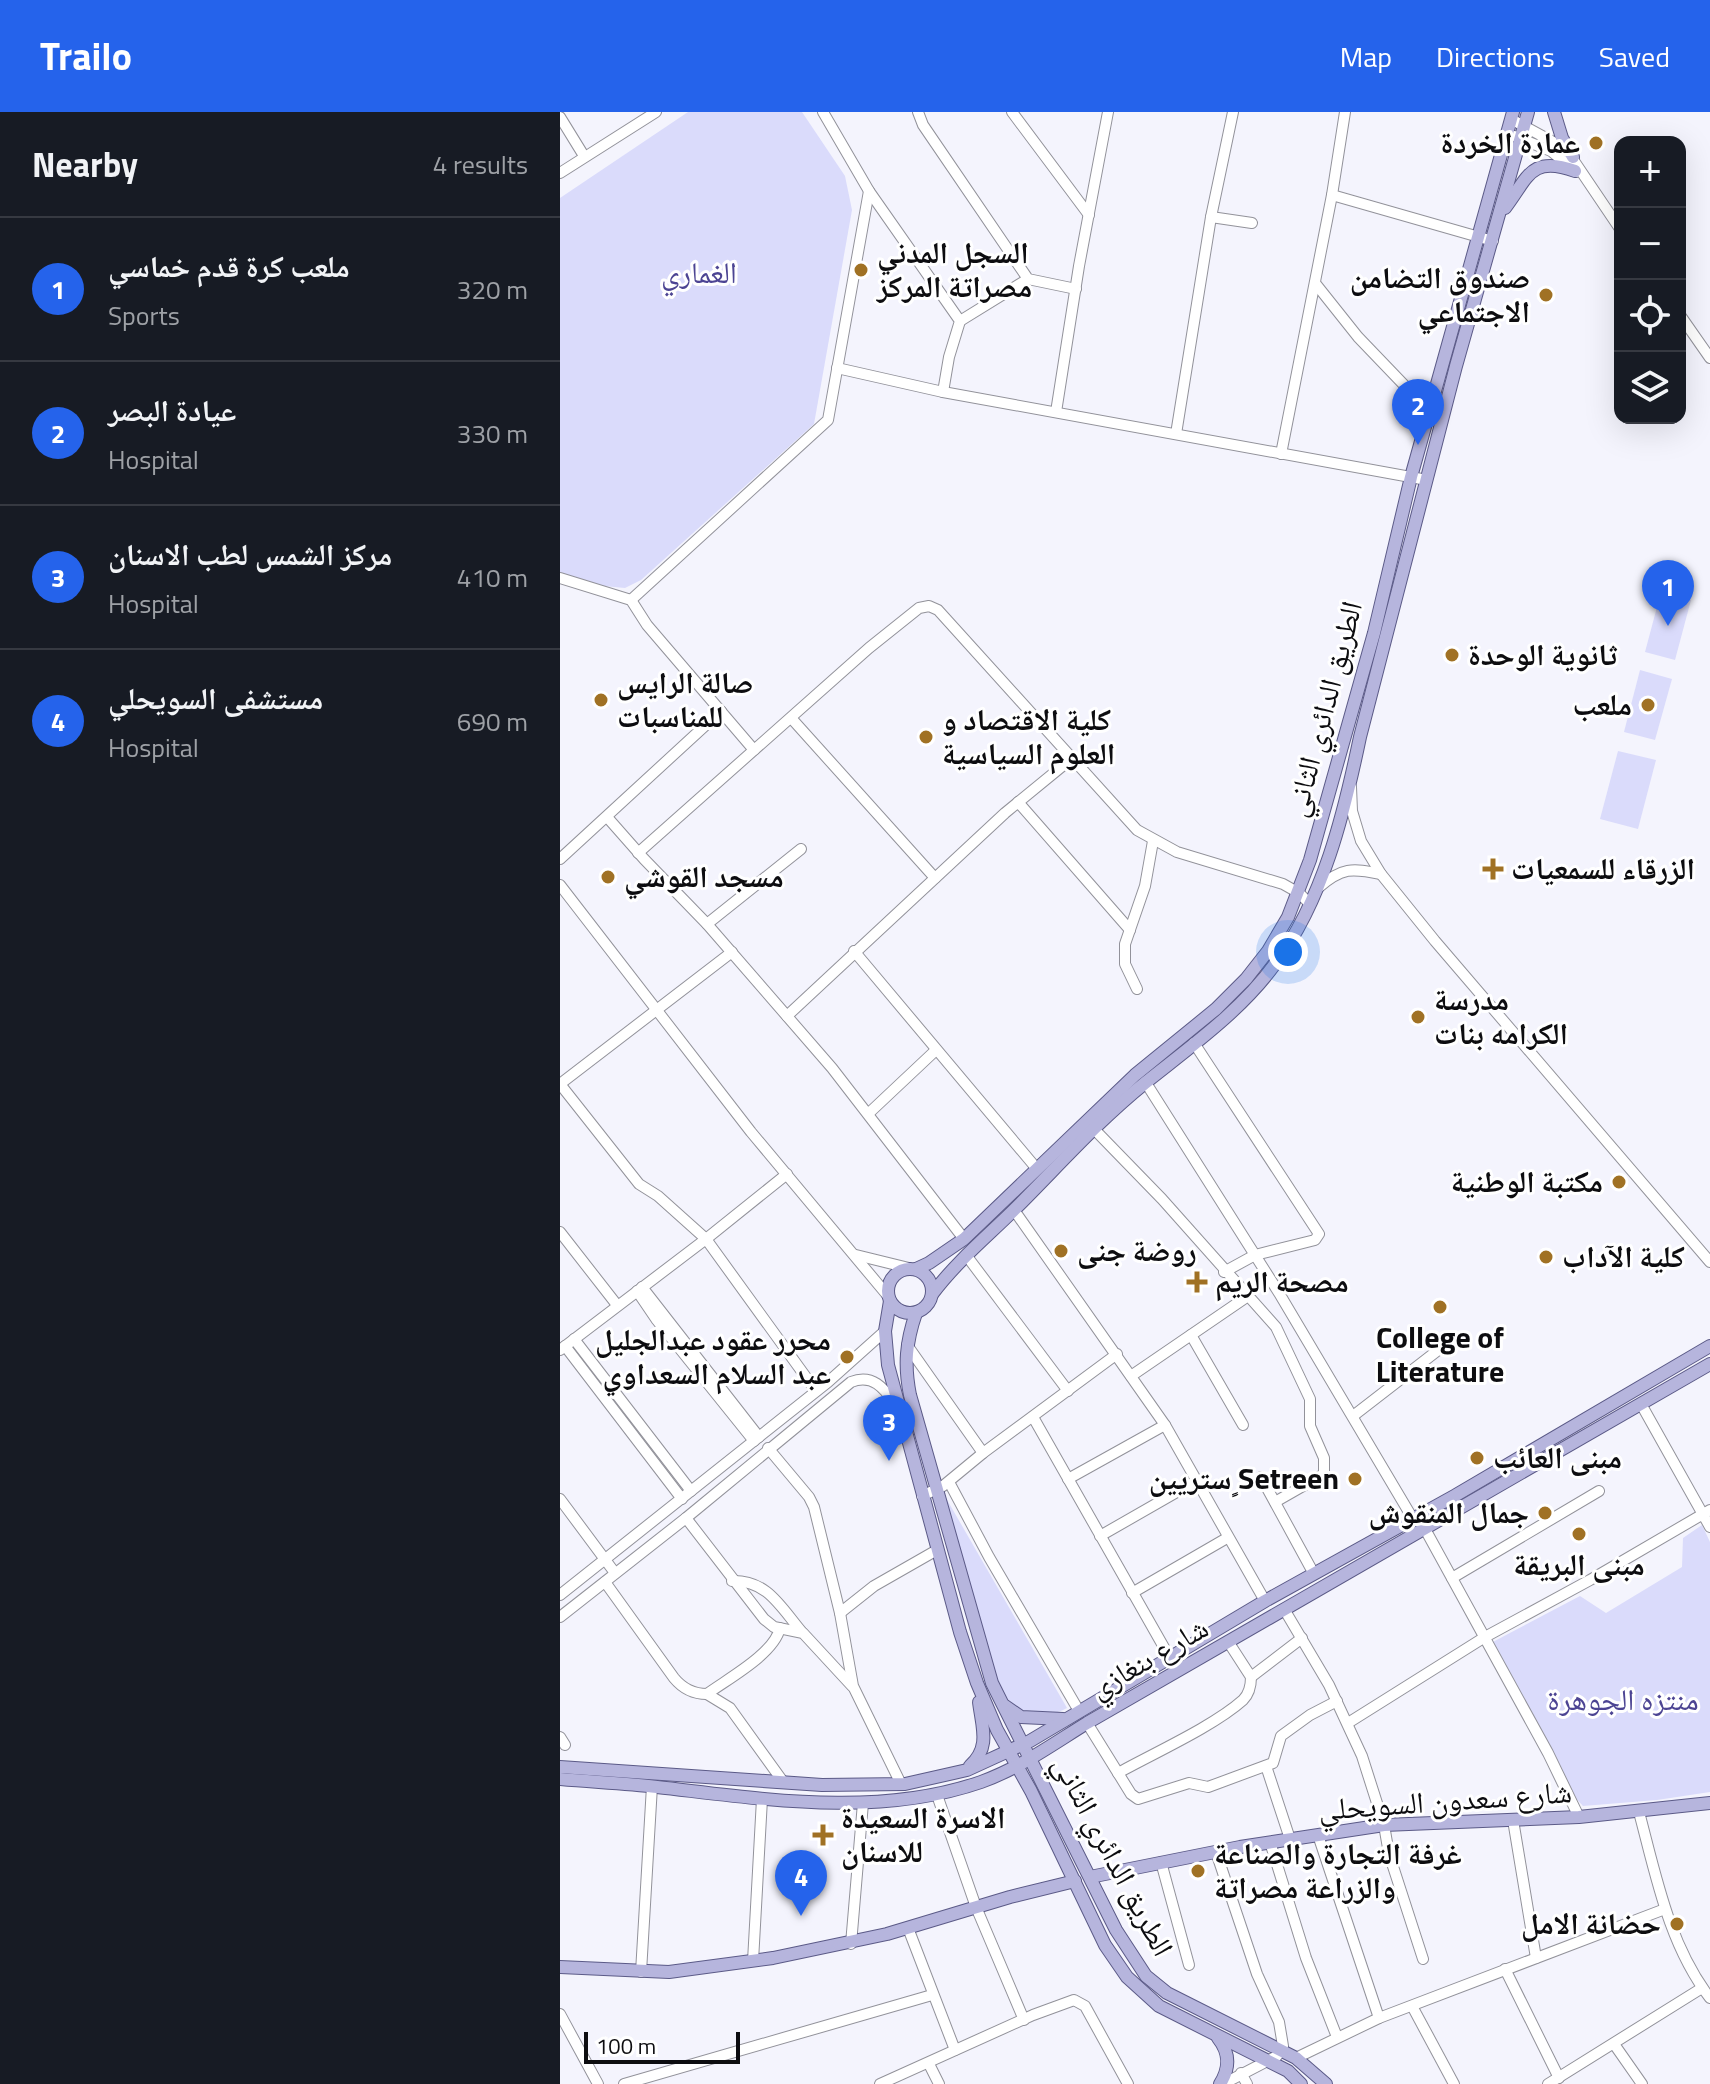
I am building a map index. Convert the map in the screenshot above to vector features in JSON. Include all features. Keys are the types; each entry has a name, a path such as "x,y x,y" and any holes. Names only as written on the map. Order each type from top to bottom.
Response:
{"main road":[{"path":"1554,112 1562,138 1573,157"},
{"name":"الطريق الدائري الثاني","path":"913,1268 929,1263 964,1239 1135,1075 1216,1009 1268,951 1299,893 1374,633 1411,477 1512,115"},
{"name":"الطريق الدائري الثاني","path":"933,1293 966,1255 1093,1128 1257,988 1277,962 1310,904 1351,782 1427,480 1525,125"},
{"path":"1500,214 1535,168 1546,164 1557,165 1579,174"},
{"path":"1345,733 1360,737"},
{"path":"889,1298 901,1312 916,1313 929,1303 933,1293 929,1278 913,1268 892,1277 889,1298 885,1331 885,1350 899,1409 977,1683 997,1730 1018,1765 1105,1945 1127,1977 1159,2006 1288,2071 1301,2084"},
{"name":"الطريق الدائري الثاني","path":"916,1313 905,1360 910,1395 973,1621 998,1697 1116,1930 1146,1976 1167,1993 1296,2058 1326,2084"},
{"name":"شارع بنغازي","path":"560,1767 822,1785 901,1784 967,1770 1023,1744 1265,1601 1413,1519 1710,1346"},
{"name":"شارع بنغازي","path":"560,1779 762,1799 863,1803 937,1795 980,1782 1031,1758 1710,1364"},
{"path":"967,1770 978,1760 985,1744 977,1683"},
{"path":"998,1697 1006,1708 1021,1717 1066,1718"},
{"name":"شارع سعدون السويحلي","path":"1090,1877 1270,1842 1384,1825 1579,1817 1710,1803"},
{"path":"560,1967 669,1972 753,1961 851,1944 1075,1881"},
{"path":"1216,2036 1227,2054 1221,2084"}],"street":[{"path":"560,173 656,112"},
{"path":"823,112 869,191 960,321"},
{"path":"918,112 923,125 1028,279"},
{"path":"1012,112 1089,215"},
{"path":"1056,412 1108,112"},
{"path":"1176,434 1211,217 1233,112"},
{"path":"1281,454 1332,195 1345,112"},
{"path":"1512,115 1579,174 1614,221"},
{"path":"560,117 584,156"},
{"path":"1525,125 1557,142 1573,157 1579,174"},
{"path":"1507,134 1525,125"},
{"path":"631,600 828,420 869,191"},
{"path":"1332,195 1493,241"},
{"path":"1211,217 1252,223"},
{"path":"943,392 960,321 1028,279 1076,289"},
{"path":"1315,283 1358,337 1429,411"},
{"path":"1686,324 1710,358"},
{"path":"837,368 943,392 1427,480"},
{"path":"560,578 631,600 647,625 754,750"},
{"path":"638,853 869,648 919,608 929,606 938,610 1137,830 1177,852 1270,879 1299,893 1310,904"},
{"path":"560,859 721,711"},
{"path":"792,719 935,878"},
{"path":"787,1016 1018,802 1071,759"},
{"path":"1351,782 1352,811 1361,841 1381,874 1710,1262"},
{"path":"1018,802 1130,930"},
{"path":"607,817 787,1016 869,1113 964,1239"},
{"path":"1137,989 1125,964 1125,944 1145,886 1153,841"},
{"path":"707,924 801,849"},
{"path":"1317,890 1341,871 1354,869 1381,874"},
{"path":"560,885 751,1132 889,1298"},
{"path":"854,951 1037,1169"},
{"path":"732,952 560,1084 639,1184 658,1196 706,1239 816,1391"},
{"path":"1194,1043 1319,1234 1315,1240 1255,1255 1224,1272"},
{"path":"869,1113 936,1050"},
{"path":"1146,1083 1255,1255 1413,1519"},
{"path":"1093,1128 1267,1315 1286,1344 1310,1399 1311,1431 1325,1465 1324,1474 1275,1502"},
{"path":"682,1499 562,1348 787,1174"},
{"path":"1014,1210 1165,1425 1265,1601"},
{"path":"560,1232 617,1305"},
{"path":"856,1255 913,1268"},
{"path":"966,1255 1068,1391"},
{"path":"640,1289 756,1439"},
{"path":"1131,1376 1248,1296"},
{"path":"560,1595 816,1391 885,1331"},
{"path":"1286,1344 1302,1334"},
{"path":"1191,1335 1243,1425"},
{"path":"574,1339 691,1491"},
{"path":"907,1345 983,1453"},
{"path":"1353,1416 1437,1351"},
{"path":"922,1496 949,1482 983,1453 1117,1354"},
{"path":"560,1617 686,1518 845,1386 860,1378 876,1382 899,1409"},
{"path":"1641,1404 1706,1513 1710,1527"},
{"path":"1033,1417 1170,1658"},
{"path":"1068,1479 1165,1425"},
{"path":"768,1448 813,1503 840,1613 853,1686 901,1784"},
{"path":"1261,1477 1314,1574"},
{"path":"1100,1536 1196,1481"},
{"path":"949,1482 995,1568 1079,1711"},
{"path":"1452,1578 1599,1491"},
{"path":"560,1499 615,1573"},
{"path":"1348,1723 1485,1637 1706,1513"},
{"path":"686,1518 764,1619 780,1628 803,1633"},
{"path":"1425,1529 1548,1753 1579,1817"},
{"path":"1132,1593 1227,1538"},
{"path":"840,1613 874,1586 937,1550"},
{"path":"732,1581 747,1581 764,1588 853,1686"},
{"path":"605,1582 679,1684 693,1692 707,1694 730,1708 784,1783"},
{"path":"1284,1609 1348,1723 1370,1779 1389,1854 1423,1959"},
{"path":"707,1694 773,1645 780,1628"},
{"path":"1118,1773 1213,1720 1244,1699 1251,1677 1302,1638"},
{"path":"1229,1643 1251,1677"},
{"path":"1087,1723 1131,1794 1138,1799 1189,1783 1208,1787 1266,1766 1275,1759 1279,1740 1284,1733 1337,1701"},
{"path":"1266,1766 1290,1839"},
{"path":"560,1779 560,1785"},
{"path":"641,1972 652,1786"},
{"path":"937,1795 976,1907 1024,2020"},
{"path":"753,1961 762,1799"},
{"path":"851,1944 863,1803"},
{"path":"1639,1812 1665,1909 1681,1950 1710,1998"},
{"path":"1513,1820 1536,1958"},
{"path":"1318,1835 1379,2018"},
{"path":"1270,1842 1306,1958 1337,2037"},
{"path":"1216,1852 1257,1974 1279,2022 1282,2051 1269,2061 1221,2084"},
{"path":"1161,1862 1189,1965"},
{"path":"1296,2058 1379,2018 1665,1909"},
{"path":"908,1928 955,2050"},
{"path":"1505,1969 1559,2078"},
{"path":"1548,2084 1702,1988"},
{"path":"624,2084 932,1995"},
{"path":"880,2084 1067,2001 1078,2000 1085,2006 1128,2084"},
{"path":"1412,2006 1454,2084"},
{"path":"560,2014 598,2084"},
{"path":"1614,2044 1642,2084"},
{"path":"929,2064 939,2084"},
{"path":"1241,2073 1247,2084"}],"green space":[{"name":"الغماري","path":"688,112 802,112 845,176 852,210 814,424 641,580 625,588 604,586 560,573 560,198"},
{"path":"1661,592 1691,600 1675,660 1645,652"},
{"name":"ملعب","path":"1640,670 1672,679 1655,740 1624,732"},
{"path":"1618,751 1656,760 1638,829 1600,819"},
{"path":"946,1498 1067,1708 1047,1715 1028,1713 1013,1704 999,1688"},
{"name":"منتزه الجوهرة","path":"1702,1525 1710,1542 1710,1792 1583,1806 1570,1792 1561,1767 1489,1644 1580,1596 1606,1613 1682,1567 1683,1538"}],"place":[{"name":"عمارة الخردة","path":"1596,143"},
{"name":"السجل المدني مصراتة المركز","path":"861,270"},
{"name":"صندوق التضامن الاجتماعي","path":"1546,295"},
{"name":"عيادة البصر","path":"1418,445"},
{"name":"ملعب كرة قدم خماسي","path":"1668,626"},
{"name":"ثانوية الوحدة","path":"1452,655"},
{"name":"صالة الرايس للمناسبات","path":"601,700"},
{"name":"ملعب","path":"1648,705"},
{"name":"كلية الاقتصاد و العلوم السياسية","path":"926,737"},
{"name":"الزرقاء للسمعيات","path":"1493,869"},
{"name":"مسجد القوشي","path":"608,877"},
{"name":"مدرسة الكرامه بنات","path":"1418,1017"},
{"name":"مكتبة الوطنية","path":"1619,1182"},
{"name":"روضة جنى","path":"1061,1251"},
{"name":"كلية الآداب","path":"1546,1257"},
{"name":"مصحة الريم","path":"1197,1282"},
{"name":"College of Literature","path":"1440,1307"},
{"name":"محرر عقود عبدالجليل عبد السلام السعداوي","path":"847,1357"},
{"name":"مبنى العائب","path":"1477,1458"},
{"name":"مركز الشمس لطب الاسنان","path":"889,1461"},
{"name":"ستريين ٍSetreen","path":"1355,1479"},
{"name":"جمال المنقوش","path":"1545,1513"},
{"name":"مبنى البريقة","path":"1579,1534"},
{"name":"الاسرة السعيدة للاسنان","path":"823,1835"},
{"name":"غرفة التجارة والصناعة والزراعة مصراتة","path":"1198,1871"},
{"name":"مستشفى السويحلي","path":"801,1916"},
{"name":"حضانة الامل","path":"1677,1924"}]}
